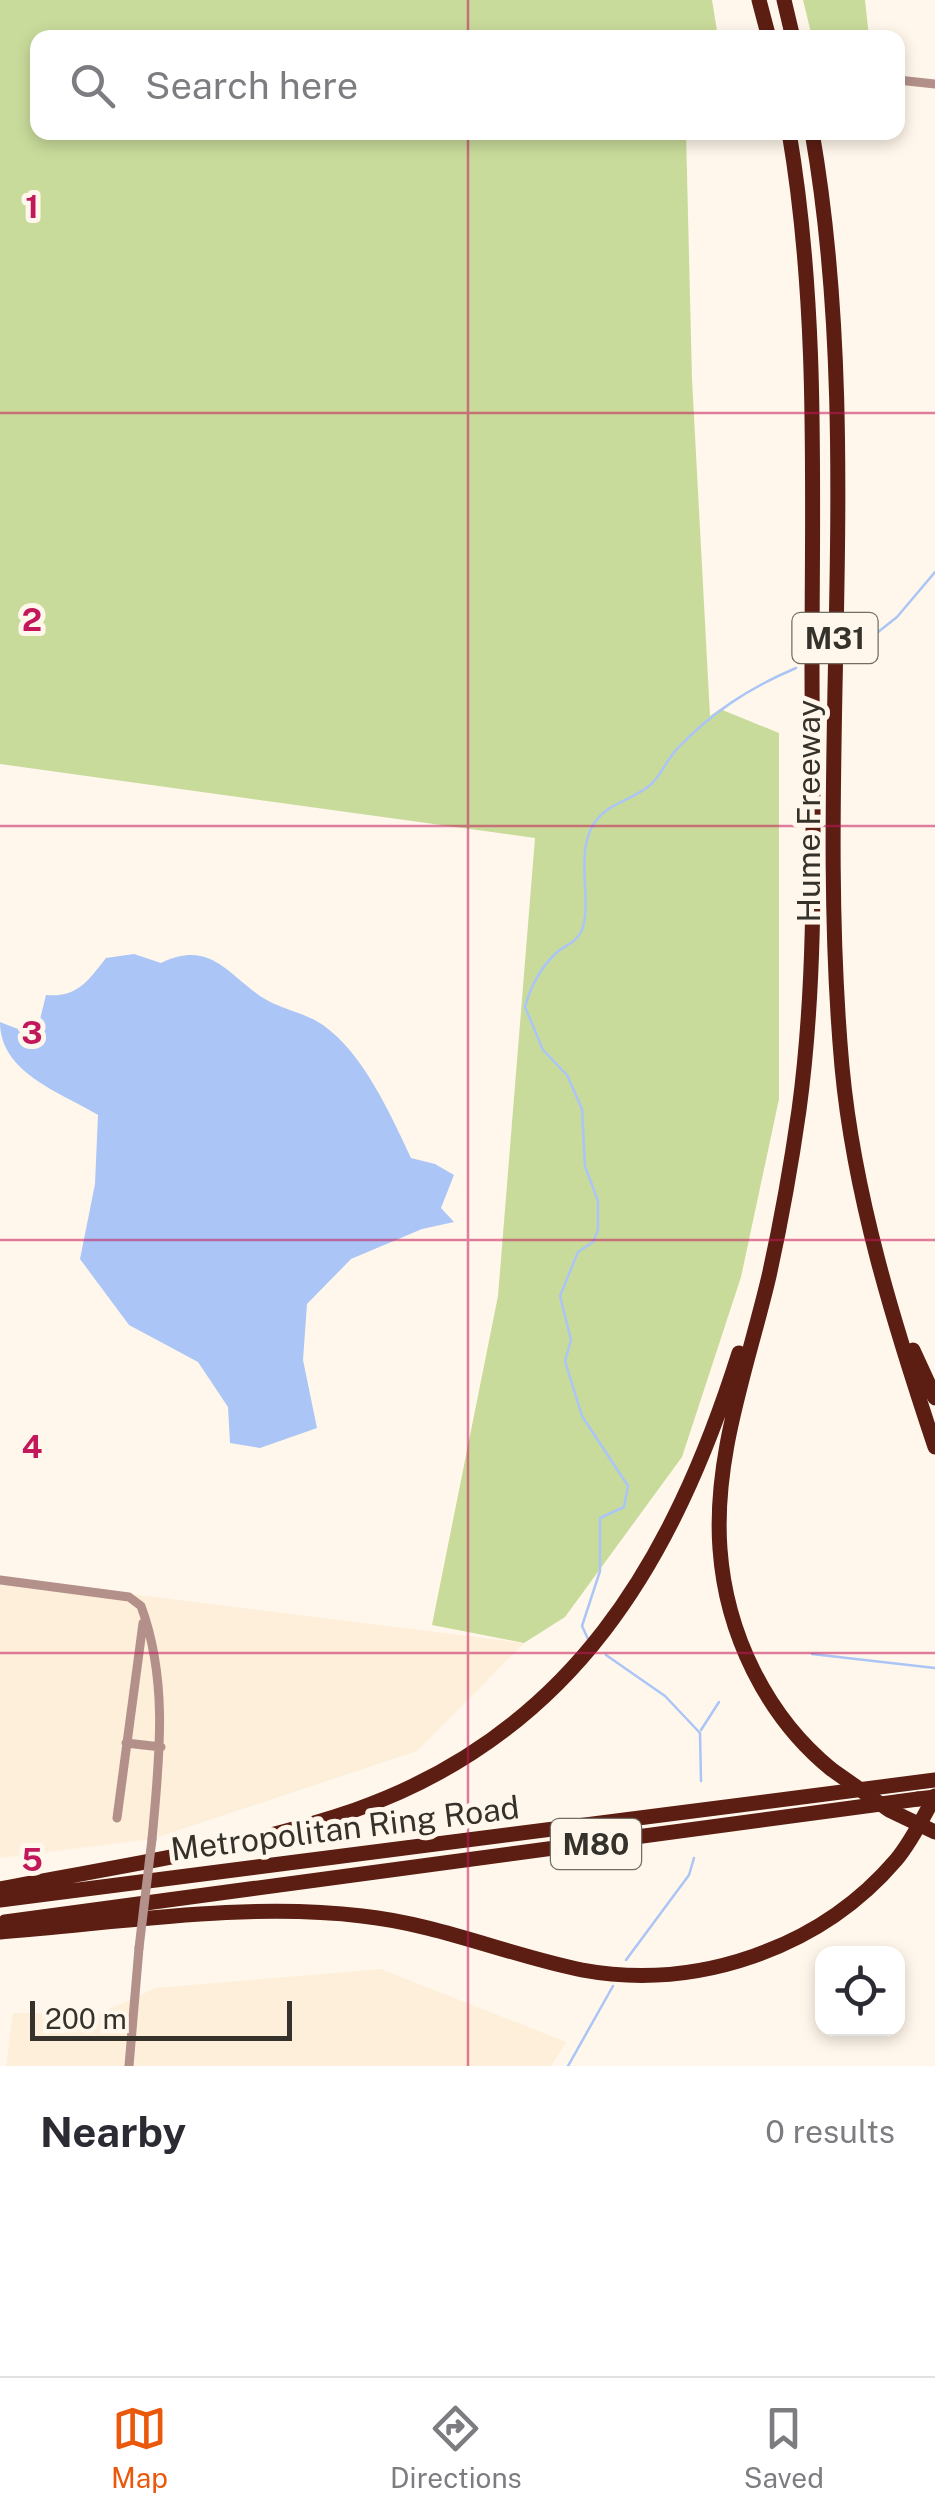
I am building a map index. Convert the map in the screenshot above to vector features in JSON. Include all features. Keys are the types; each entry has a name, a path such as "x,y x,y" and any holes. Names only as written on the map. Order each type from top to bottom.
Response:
{"highway":[{"path":"759,0 767,30"},
{"path":"784,0 791,30"},
{"name":"Hume Freeway","path":"778,1230 806,1046 812,845 812,370 804,233 790,140"},
{"name":"Hume Freeway","path":"813,140 826,235 835,371 835,906 840,1033 861,1191 893,1305"},
{"path":"778,1230 720,1487 720,1554 731,1611 758,1680 784,1722 832,1769 888,1810 935,1832"},
{"path":"0,1889 328,1819 389,1797 435,1773 522,1713 600,1638 648,1572 673,1527 708,1452 778,1230"},
{"path":"893,1305 935,1398"},
{"path":"893,1305 935,1447"},
{"path":"0,1932 274,1913 336,1913 418,1925 597,1972 642,1975 710,1969 788,1942 850,1904 896,1860 933,1788"},
{"name":"Metropolitan Ring Road","path":"0,1923 918,1800 933,1788"},
{"name":"Metropolitan Ring Road","path":"0,1900 933,1788"}],"street":[{"path":"905,81 935,84"},
{"path":"0,1580 128,1597 138,1602 144,1615 160,1697 161,1747 126,2066"},
{"path":"117,1818 144,1615"},
{"path":"126,1743 161,1747"}],"shaded area":[{"path":"0,1578 524,1643 417,1751 152,1839 0,1858"},
{"path":"381,1969 566,2042 551,2066 6,2066 13,2013 101,2013 156,1988"}],"green space":[{"path":"0,0 712,0 717,30 30,30 30,140 686,140 692,379 710,716 720,709 779,733 779,1099 741,1277 682,1457 565,1617 524,1643 432,1625 498,1296 535,838 0,764"},
{"path":"803,0 865,0 868,30 810,30"}],"water":[{"path":"134,954 161,963 192,955 204,957 267,1000 323,1025 363,1068 411,1158 435,1164 454,1175 441,1208 454,1222 422,1229 351,1259 307,1304 303,1360 317,1428 260,1448 230,1443 228,1407 198,1362 129,1325 80,1259 95,1184 98,1115 21,1068 3,1040 0,1022 36,1036 46,995 74,991 106,958"}],"waterway":[{"path":"863,644 897,617 935,572"},
{"path":"588,1639 582,1626 600,1571 600,1518 624,1507 628,1486 582,1416 565,1361 571,1340 560,1296 578,1252 593,1242 598,1230 598,1201 585,1166 582,1109 567,1075 543,1050 525,1007 545,966 582,930 586,843 595,822 608,809 653,782 677,749 718,712 796,668"},
{"path":"812,1654 935,1668"},
{"path":"606,1655 665,1696 700,1733 701,1781"},
{"path":"701,1730 719,1702"},
{"path":"626,1960 689,1875 694,1858"},
{"path":"568,2066 613,1986"}]}
